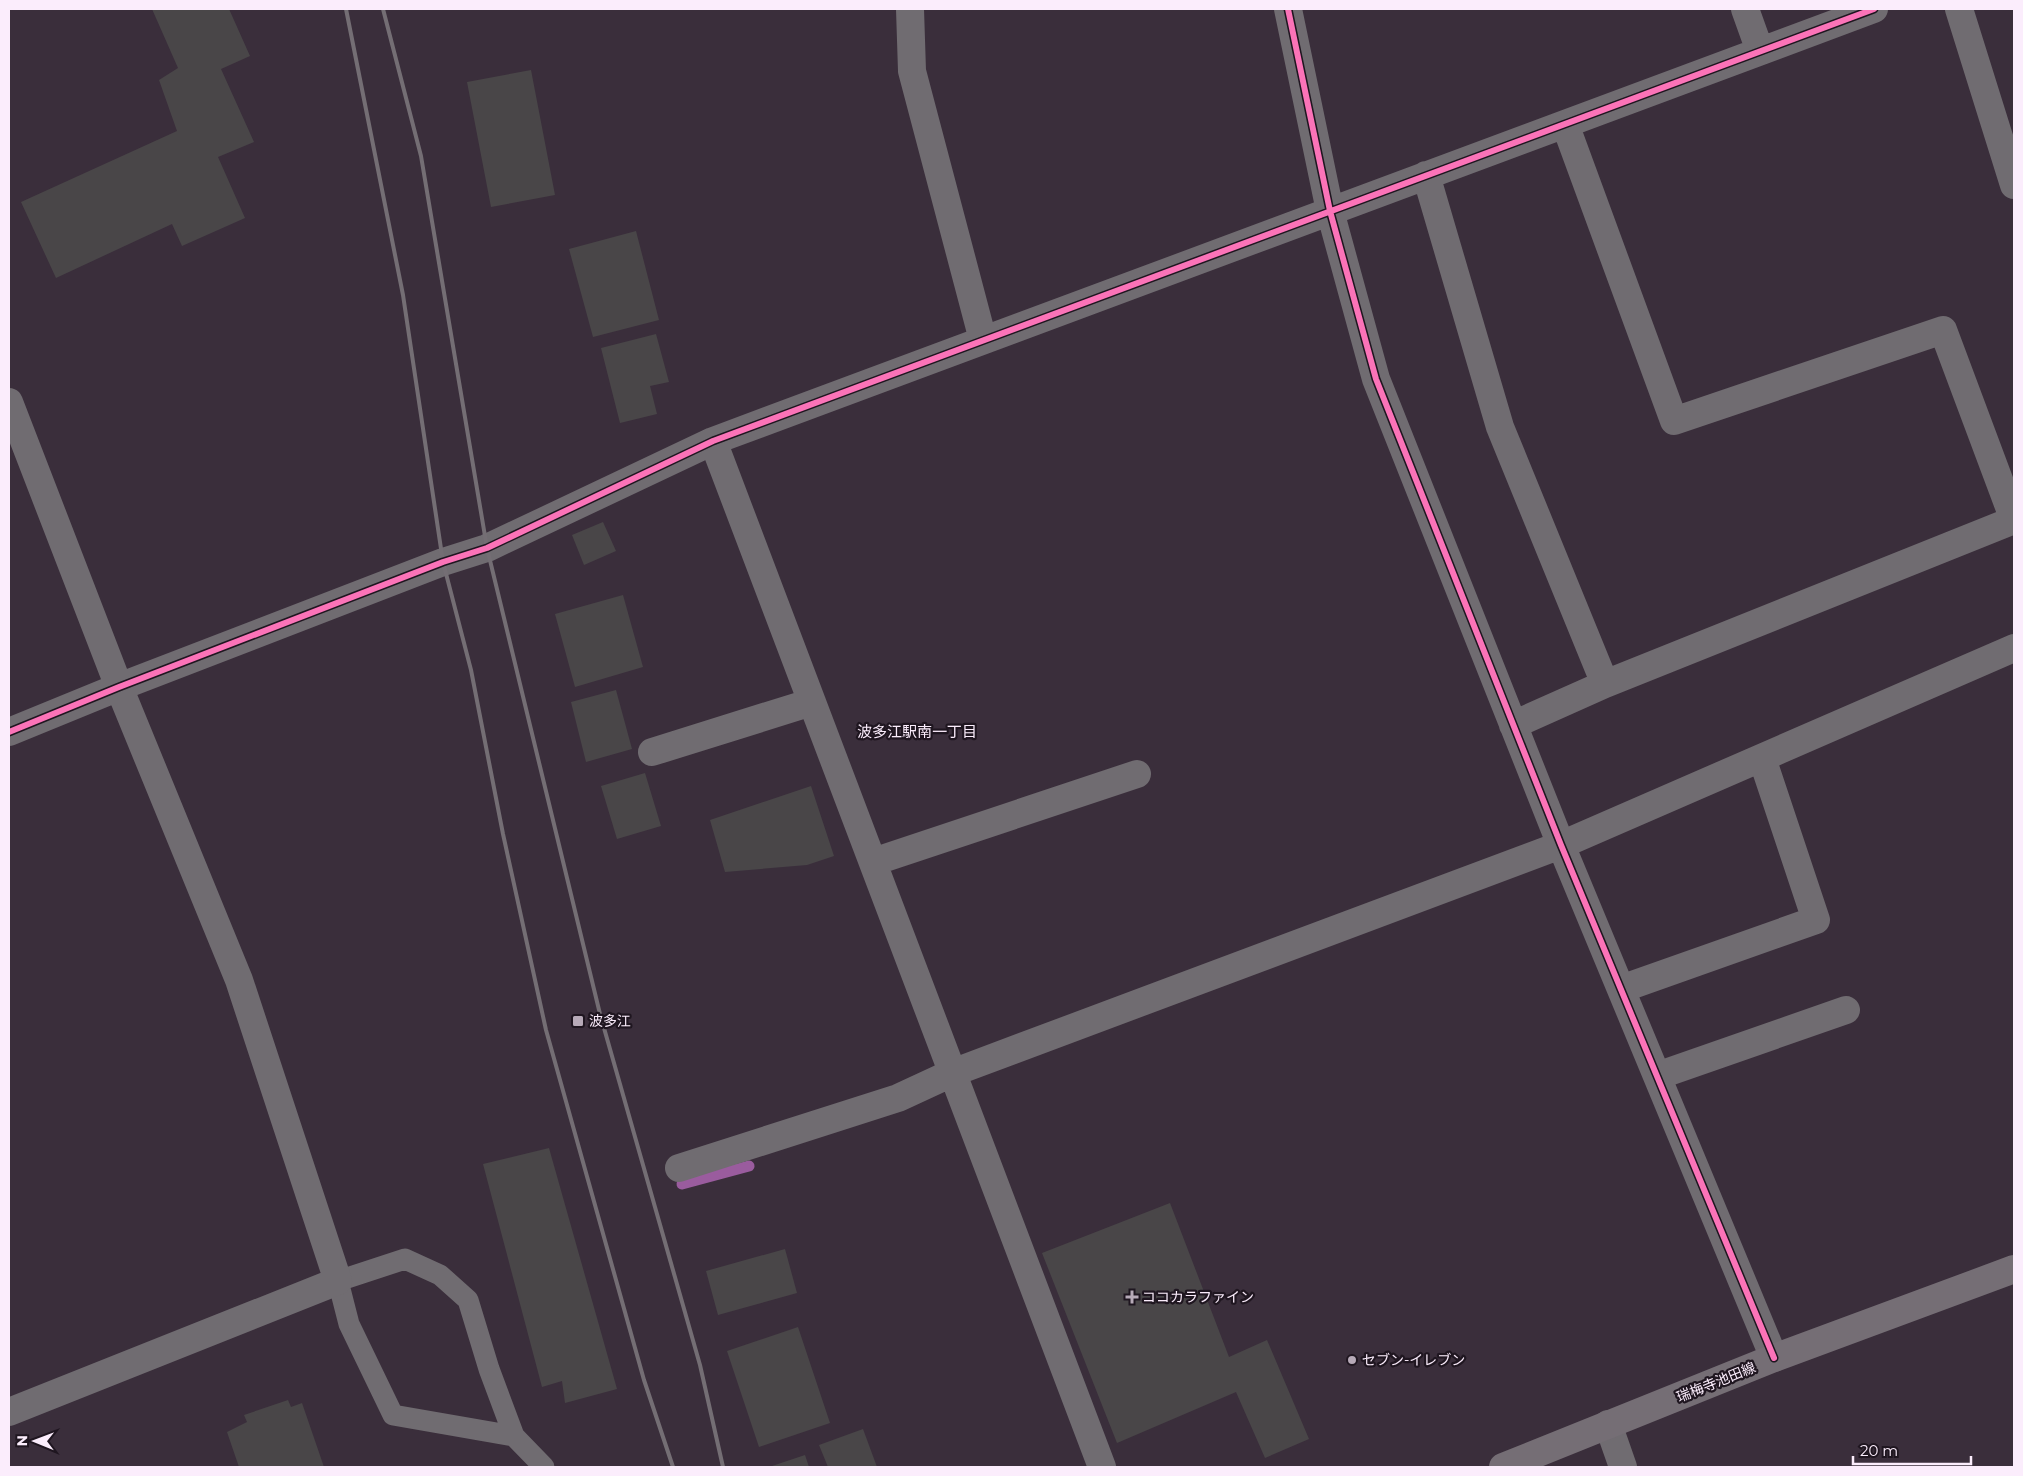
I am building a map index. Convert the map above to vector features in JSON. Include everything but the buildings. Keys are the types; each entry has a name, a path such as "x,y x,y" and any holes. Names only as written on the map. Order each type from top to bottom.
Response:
{"main road":[{"name":"瑞梅寺池田線","path":"1503,1467 1774,1358 2014,1269"}],"street":[{"path":"910,9 912,71 983,340"},
{"path":"1288,9 1330,211 1376,379 1561,845 1774,1358"},
{"path":"1745,9 1760,51"},
{"path":"9,732 443,562 487,548 713,442 1874,9"},
{"path":"1959,9 2014,185"},
{"path":"1513,725 1605,684 2014,520 1943,330 1674,421 1565,124"},
{"path":"1426,175 1500,427 1605,684"},
{"path":"9,402 120,687 239,980 338,1281 9,1412"},
{"path":"713,442 1102,1467"},
{"path":"679,1168 898,1098 952,1073 1561,845 2014,648"},
{"path":"652,752 812,702"},
{"path":"1621,989 1816,920 1762,758"},
{"path":"873,862 1137,774"},
{"path":"1657,1076 1846,1010"},
{"path":"1608,1424 1623,1467"}],"lane":[{"path":"514,1436 393,1415 349,1324 338,1281 404,1260 440,1275 468,1300 489,1369 514,1436 544,1467"}],"waterway":[{"path":"682,1184 749,1166"}],"railway":[{"path":"346,9 403,295 443,562 471,670 503,834 546,1030 644,1380 673,1467"},
{"path":"383,9 421,156 487,548 600,1014 700,1365 723,1467"}],"cycle path":[{"path":"1288,9 1330,211 1376,379 1561,845 1774,1358"},
{"path":"9,732 119,687 443,562 487,548 713,441 1874,9"}],"place":[{"name":"波多江","path":"578,1021"},
{"name":"ココカラファイン","path":"1132,1297"},
{"name":"セブン-イレブン","path":"1352,1360"}],"district":[{"name":"波多江駅南一丁目","path":"917,732"}]}
